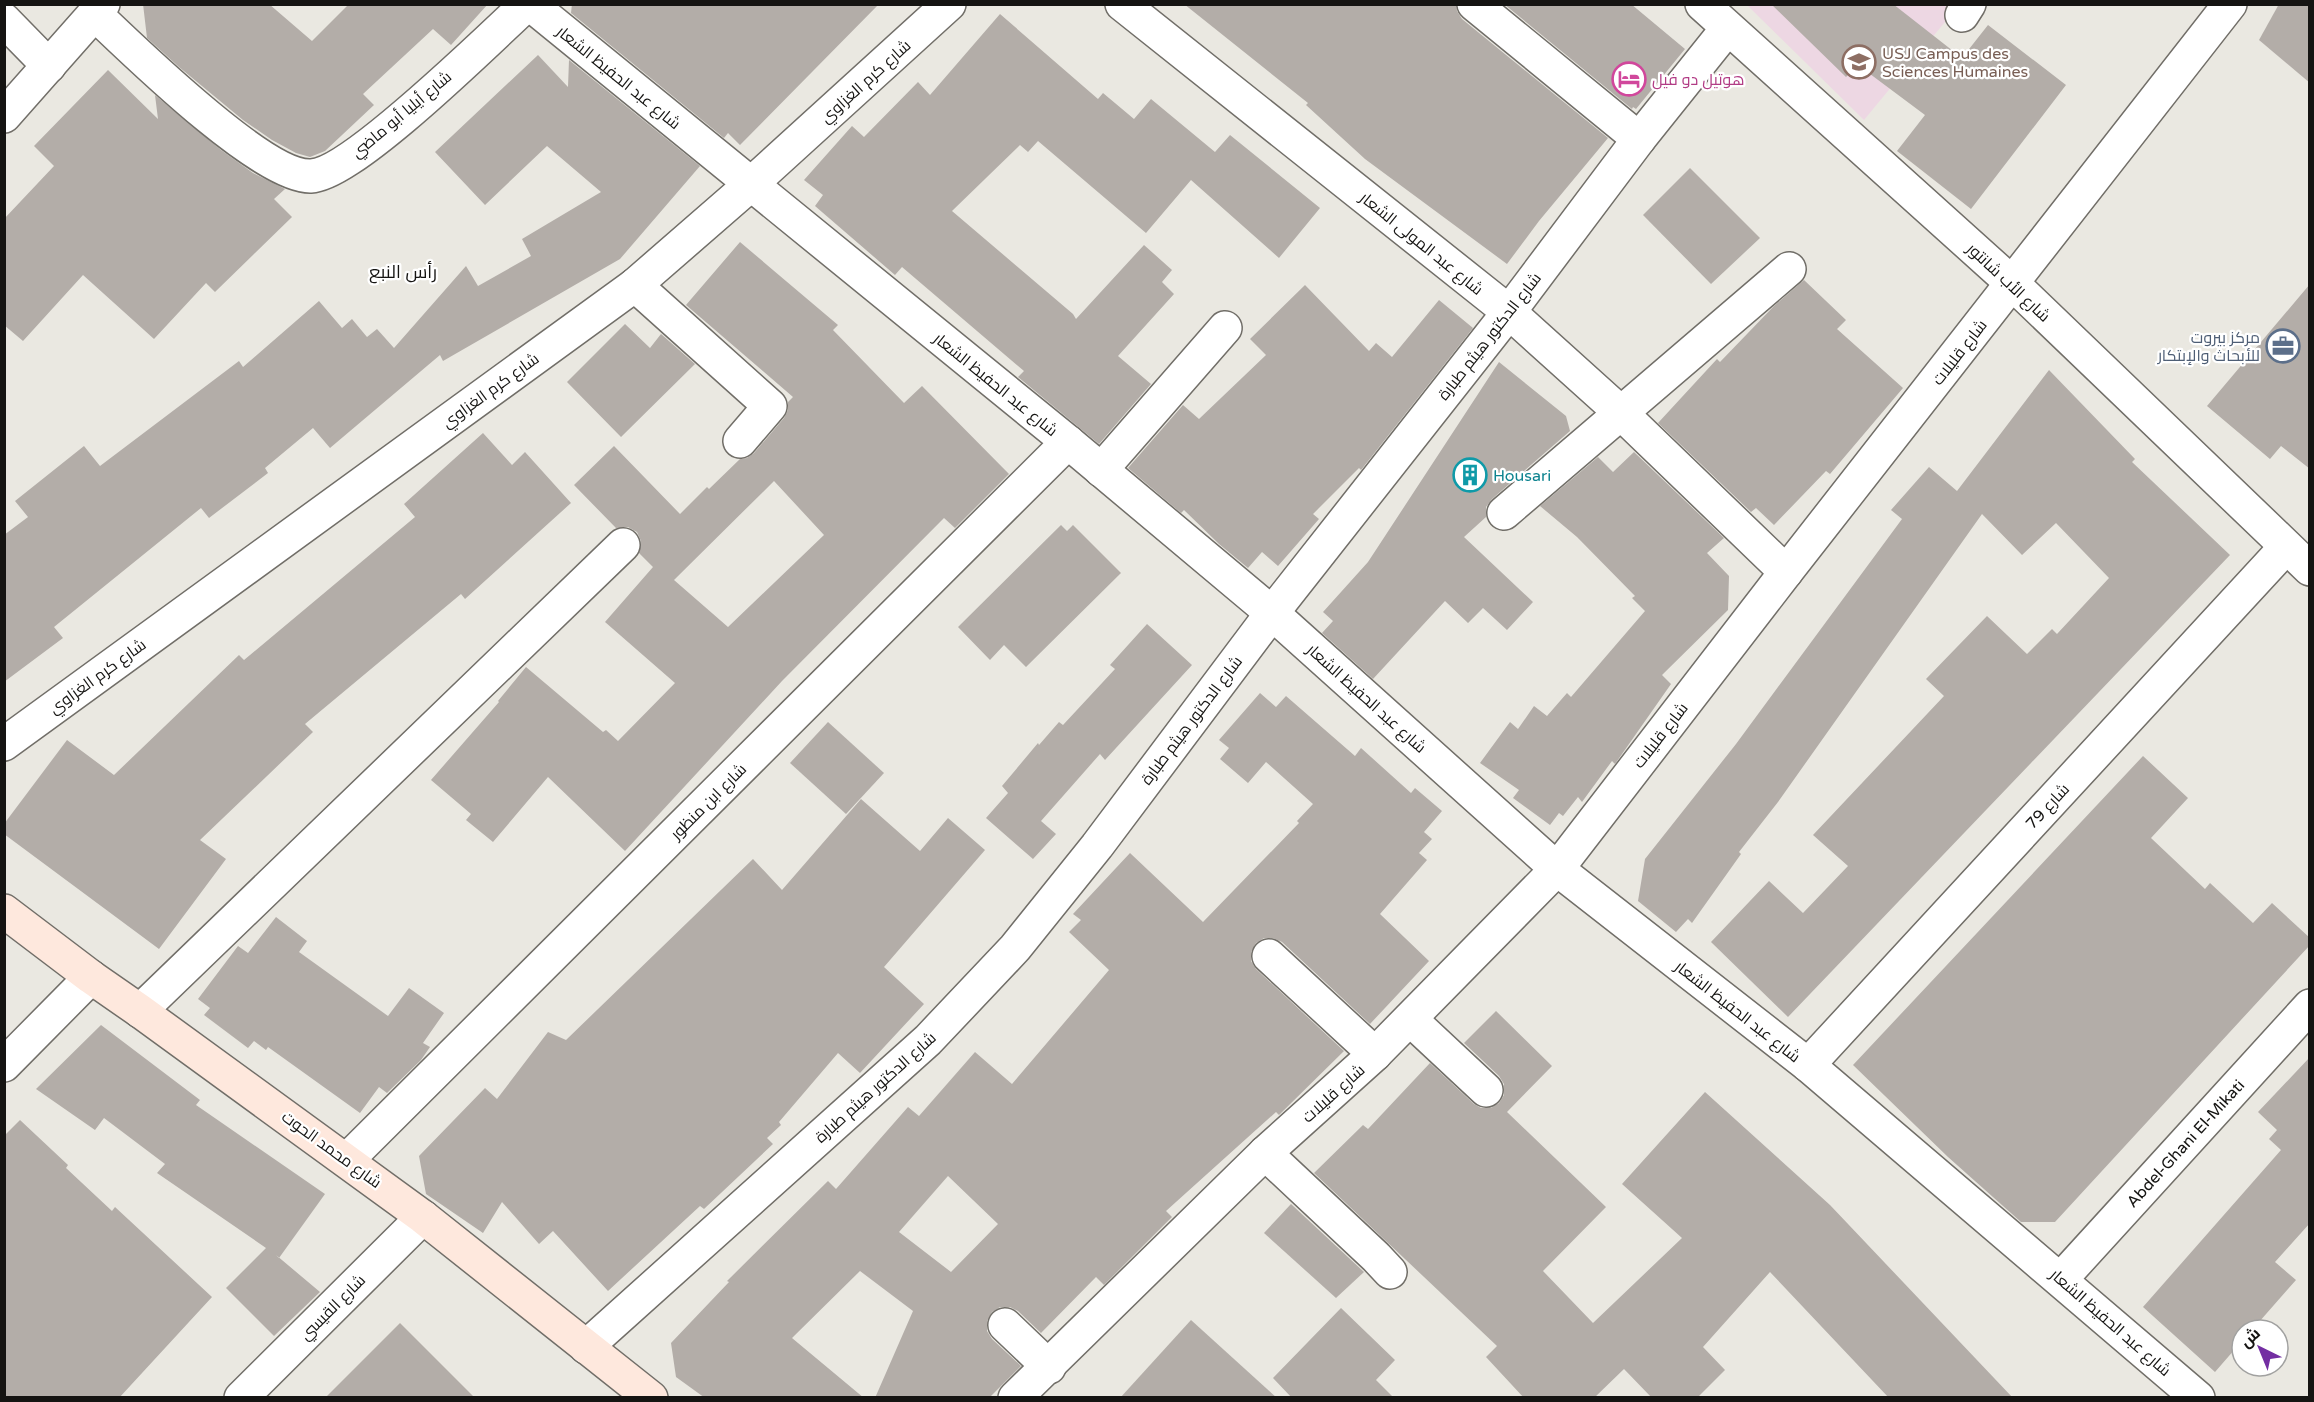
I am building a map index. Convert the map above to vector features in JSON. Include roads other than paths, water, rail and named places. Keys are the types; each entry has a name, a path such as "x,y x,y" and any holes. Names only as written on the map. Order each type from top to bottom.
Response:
{"street":[{"name":"شارع أيليا أبو ماضي","path":"99,9 190,101 232,135 261,156 291,172 311,176 328,171 367,146 419,103 529,4"},
{"name":"شارع عبد الحفيظ الشعار","path":"529,4 1068,442 1272,613 1557,869 1808,1065 2198,1398"},
{"name":"شارع كرم الغزاوي","path":"4,744 635,285 750,185 949,4"},
{"name":"شارع عبد المولى الشعار","path":"1122,4 1509,312 1620,412 1786,572"},
{"path":"1474,4 1639,139"},
{"name":"شارع الأب شانتور","path":"1701,4 2013,284 2310,569"},
{"name":"شارع قليلات","path":"1015,1398 1266,1154 1375,1054 1557,869 2230,4"},
{"path":"4,116 99,9"},
{"path":"4,20 49,66"},
{"name":"شارع الدكتور هيثم طبارة","path":"586,1347 928,1040 1015,948 1097,846 1272,613 1509,312 1639,139 1727,29"},
{"path":"1504,513 1789,269"},
{"path":"635,285 770,406 740,441"},
{"path":"1101,470 1225,328"},
{"name":"شارع ابن منظور","path":"347,1160 1068,442"},
{"path":"140,1011 623,545"},
{"name":"شارع 79","path":"1808,1065 2286,547"},
{"name":"شارع محمد الحوت","path":"4,911 90,977 423,1216 651,1398"},
{"path":"1269,956 1375,1054"},
{"path":"4,1065 90,977"},
{"name":"Abdel-Ghani El-Mikati","path":"2061,1279 2310,1006"},
{"path":"1410,1019 1486,1090"},
{"path":"1266,1154 1359,1240 1390,1272"},
{"name":"شارع القيسي","path":"241,1398 423,1216"},
{"path":"1005,1325 1049,1366"}],"place":[{"name":"USJ Campus des Sciences Humaines","path":"1859,62"},
{"name":"هوتيل دو فيل","path":"1629,79"},
{"name":"مركز بيروت للأبحاث والإبتكار","path":"2283,346"},
{"name":"Housari","path":"1470,475"}],"district":[{"name":"رأس النبع","path":"403,272"}]}
